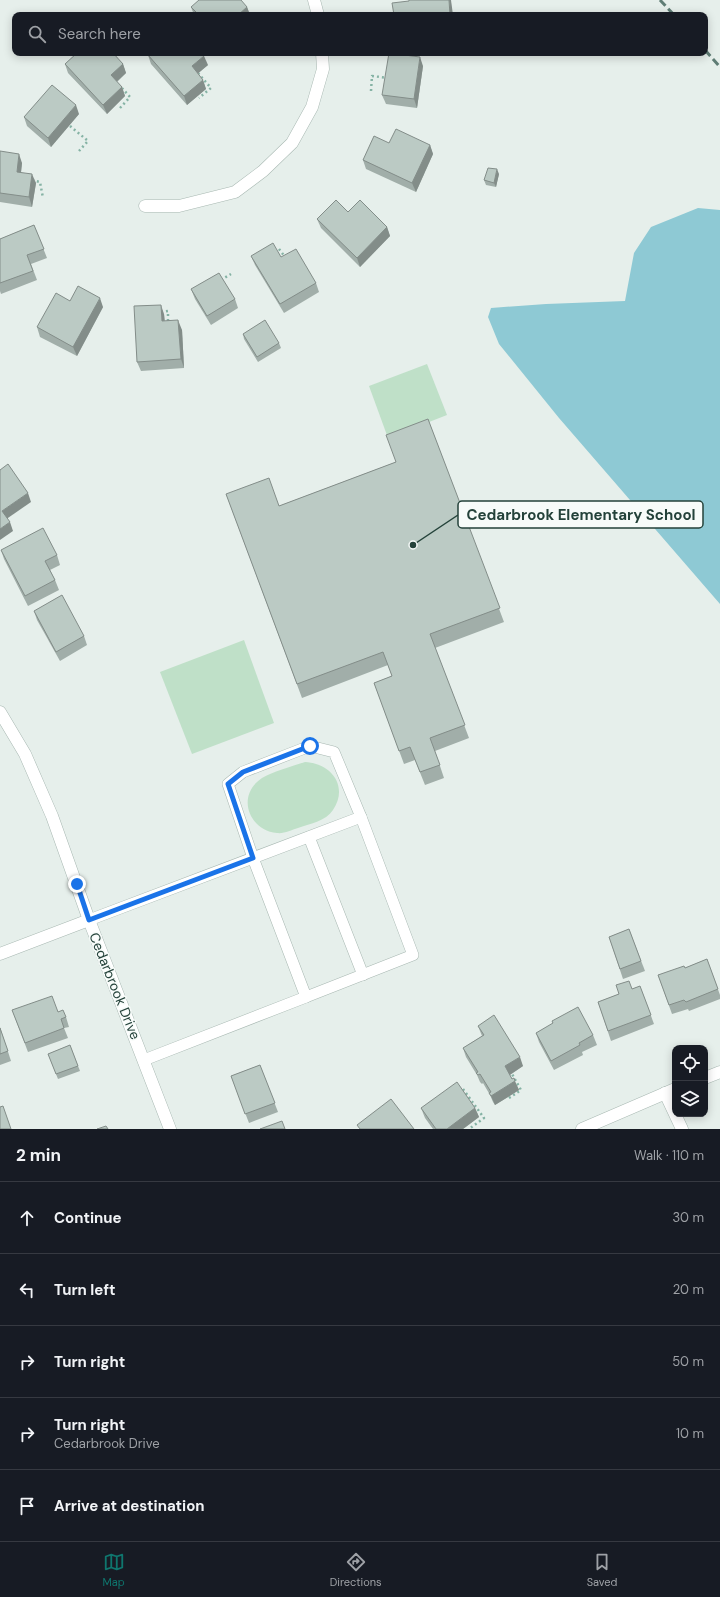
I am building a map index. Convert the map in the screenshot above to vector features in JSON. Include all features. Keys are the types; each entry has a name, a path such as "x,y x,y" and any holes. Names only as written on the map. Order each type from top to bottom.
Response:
{"street":[{"path":"314,0 317,12"},
{"path":"145,206 179,206 236,192 263,171 292,143 312,107 323,69 322,56"},
{"name":"Cedarbrook Drive","path":"0,712 25,754 52,816 89,920 170,1129"},
{"path":"0,954 89,920"},
{"path":"708,1077 720,1072"},
{"path":"582,1129 670,1091 682,1129"}],"lane":[{"path":"144,1060 363,975 413,955 361,817 334,752 310,746 243,772 228,784 253,858 306,997"},
{"path":"89,920 361,817"},
{"path":"309,837 363,975"}],"path":[{"path":"198,73 211,88 199,98"},
{"path":"371,91 372,76 390,78"},
{"path":"119,85 130,97 120,108"},
{"path":"70,126 88,141 78,151"},
{"path":"27,179 40,182 43,198"},
{"path":"273,253 279,249 286,259"},
{"path":"216,283 231,274"},
{"path":"160,312 168,311 169,330"},
{"path":"509,1098 521,1090 512,1074"},
{"path":"463,1090 484,1118 469,1129"}],"green space":[{"path":"427,364 447,415 388,438 369,386"},
{"path":"244,640 274,723 192,754 160,672"},
{"path":"305,762 314,763 323,767 330,771 335,777 339,793 333,810 322,819 285,832 277,833 259,826 249,811 249,793 254,785 266,776"}],"water":[{"path":"698,208 720,210 720,604 559,418 499,344 488,317 491,308 625,301 634,253 651,227"}],"building":[{"path":"199,0 241,0 247,7 241,12 196,12 191,7"},
{"path":"449,0 450,12 394,12 392,3"},
{"path":"74,56 116,56 123,64 111,75 122,87 103,105 65,64"},
{"path":"149,56 204,56 192,66 203,80 184,96"},
{"path":"388,56 420,57 414,99 382,95"},
{"path":"52,85 76,105 48,138 24,117"},
{"path":"396,129 430,145 412,183 363,160 374,136 389,143"},
{"path":"0,151 19,154 17,172 32,174 29,197 0,193"},
{"path":"488,168 497,169 494,183 484,180"},
{"path":"336,200 348,212 360,200 387,227 357,258 317,219"},
{"path":"34,225 44,249 27,255 33,271 0,283 0,239"},
{"path":"273,243 281,257 296,249 316,283 280,304 251,256"},
{"path":"219,273 235,299 207,316 191,289"},
{"path":"78,286 100,298 73,347 37,327 56,293 70,301"},
{"path":"161,305 162,321 178,320 181,359 137,362 134,306"},
{"path":"265,320 279,343 257,357 243,334"},
{"path":"428,419 500,608 430,634 465,725 430,738 440,765 420,772 410,747 399,751 374,683 392,676 383,652 297,684 226,494 269,478 279,506 396,462 386,435"},
{"path":"8,464 28,493 2,511 10,522 0,529 0,470"},
{"path":"43,528 57,555 45,561 55,580 25,596 1,550"},
{"path":"62,595 84,636 56,652 34,611"},
{"path":"629,929 641,961 620,969 609,937"},
{"path":"707,959 718,989 686,1002 684,1000 669,1005 658,975 684,966 685,968"},
{"path":"629,981 632,989 640,986 651,1015 608,1031 598,1002 619,994 616,985"},
{"path":"52,996 58,1012 63,1010 66,1017 61,1019 64,1028 25,1043 12,1010"},
{"path":"578,1007 593,1035 579,1043 580,1045 551,1061 536,1033 553,1023 552,1021"},
{"path":"494,1015 520,1057 505,1066 512,1079 514,1078 515,1081 491,1096 489,1093 491,1092 480,1074 478,1075 476,1073 478,1072 463,1048 484,1035 478,1026"},
{"path":"0,1028 8,1051 0,1054"},
{"path":"70,1045 78,1066 56,1074 48,1054"},
{"path":"260,1065 275,1103 245,1114 231,1076"},
{"path":"457,1082 475,1108 447,1129 436,1129 421,1108"},
{"path":"391,1099 414,1129 360,1129 357,1125"},
{"path":"3,1106 11,1129 0,1129 0,1107"},
{"path":"282,1121 285,1129 260,1129"},
{"path":"106,1126 108,1129 97,1129"}],"railway":[{"path":"660,0 671,12"},
{"path":"708,53 720,67"}],"place":[{"name":"Cedarbrook Elementary School","path":"413,545"}],"route":[{"path":"77,884 89,920 253,858 228,784 243,772 310,746"}]}
